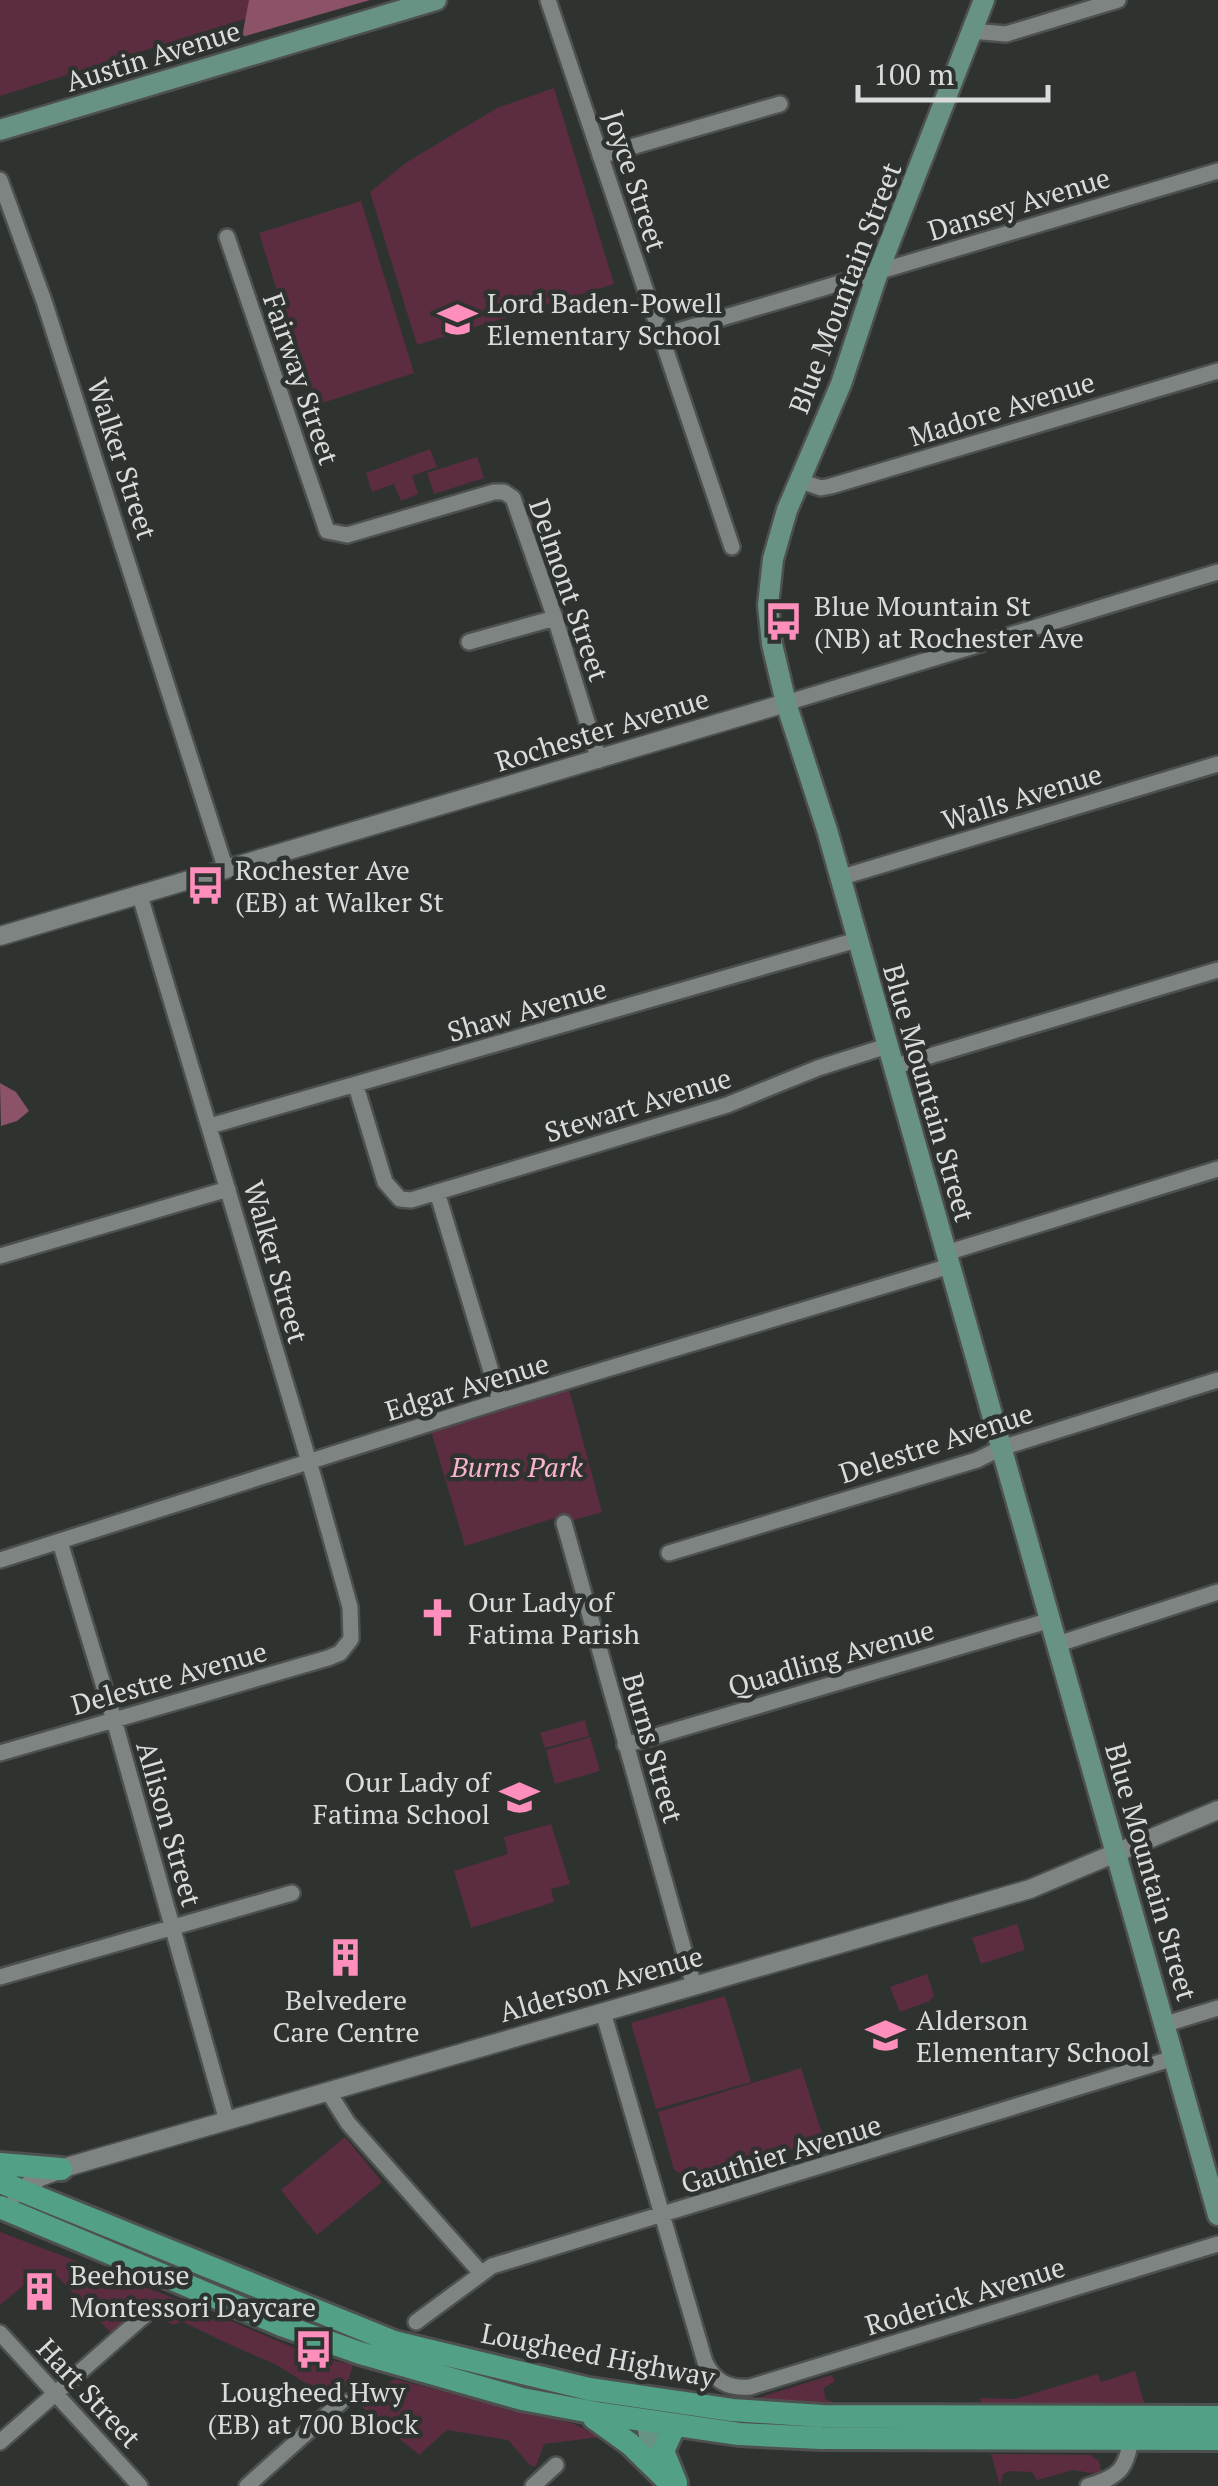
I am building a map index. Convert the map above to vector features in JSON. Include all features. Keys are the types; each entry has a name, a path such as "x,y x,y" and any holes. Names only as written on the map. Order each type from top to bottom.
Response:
{"main road":[{"name":"Austin Avenue","path":"0,130 436,0"},
{"name":"Blue Mountain Street","path":"984,0 878,272 841,384 779,532 769,591 772,644 1218,2214"},
{"path":"0,2164 65,2168 76,2215"},
{"name":"Lougheed Highway","path":"11,2186 394,2342 530,2377 627,2396 732,2410 822,2416 1218,2416"},
{"name":"Lougheed Highway","path":"0,2207 284,2326 360,2353 455,2382 582,2410 674,2427 821,2438 1218,2439"},
{"path":"627,2396 646,2414 651,2452 675,2486"},
{"path":"582,2410 630,2444 675,2486"},
{"path":"674,2427 662,2451 675,2486"}],"street":[{"name":"Joyce Street","path":"548,0 732,547"},
{"path":"972,32 1006,34 1118,0"},
{"path":"600,156 780,104"},
{"name":"Dansey Avenue","path":"660,336 1218,171"},
{"name":"Walker Street","path":"0,180 50,319 226,870"},
{"name":"Fairway Street","path":"227,237 324,527 333,534 347,535 494,492 508,494"},
{"name":"Madore Avenue","path":"800,481 822,488 831,486 1218,371"},
{"name":"Delmont Street","path":"508,494 517,503 599,760"},
{"name":"Rochester Avenue","path":"0,936 1218,572"},
{"path":"469,642 555,618"},
{"name":"Walls Avenue","path":"840,878 1218,764"},
{"name":"Walker Street","path":"140,896 350,1607 352,1630 348,1645"},
{"name":"Shaw Avenue","path":"210,1126 856,940"},
{"name":"Stewart Avenue","path":"356,1086 385,1182 400,1199 411,1200 727,1106 818,1068 890,1057 1218,970"},
{"name":"Edgar Avenue","path":"0,1560 948,1260 1218,1168"},
{"path":"0,1256 228,1190"},
{"path":"437,1192 500,1401"},
{"name":"Delestre Avenue","path":"669,1553 977,1460 1001,1448 1218,1380"},
{"name":"Burns Street","path":"564,1523 694,1986"},
{"name":"Allison Street","path":"60,1542 227,2121"},
{"path":"1058,1644 1218,1592"},
{"name":"Quadling Avenue","path":"625,1745 1051,1620"},
{"name":"Delestre Avenue","path":"0,1752 328,1658 348,1645"},
{"name":"Alderson Avenue","path":"0,2207 11,2186 65,2168 1030,1889 1218,1810"},
{"path":"0,1976 292,1893"},
{"path":"1166,2024 1218,2008"},
{"path":"603,2012 662,2216"},
{"name":"Gauthier Avenue","path":"416,2322 492,2266 1174,2058"},
{"path":"329,2093 348,2123 481,2273"},
{"name":"Roderick Avenue","path":"662,2216 704,2362 725,2384 750,2386 1218,2244"},
{"path":"0,2442 146,2314"},
{"name":"Hart Street","path":"0,2333 140,2486"},
{"path":"246,2486 342,2401"},
{"path":"1088,2486 1114,2478 1129,2457 1131,2437"},
{"path":"533,2486 556,2465"}],"green space":[{"path":"0,0 305,0 0,96"},
{"path":"554,88 614,284 417,345 370,192 407,162 497,108"},
{"path":"361,201 414,373 313,406 259,233"},
{"path":"430,449 437,467 412,476 418,494 401,501 394,484 372,492 366,473"},
{"path":"477,457 484,478 434,494 427,473"},
{"name":"Burns Park","path":"569,1389 602,1512 564,1523 561,1516 465,1546 431,1431"},
{"path":"585,1720 589,1736 545,1748 540,1733"},
{"path":"590,1737 600,1771 555,1784 546,1750"},
{"path":"551,1824 570,1884 551,1889 554,1902 471,1928 454,1871 508,1854 504,1837"},
{"path":"1017,1924 1025,1950 981,1964 972,1938"},
{"path":"927,1974 934,1995 930,2001 900,2012 890,1987"},
{"path":"725,1996 751,2082 656,2109 631,2023"},
{"path":"801,2068 824,2140 692,2179 674,2170 658,2112"},
{"path":"345,2137 382,2182 317,2235 281,2190"},
{"path":"0,2232 200,2308 313,2356 353,2365 346,2387 336,2385 324,2391 316,2388 275,2364 181,2321 174,2325 139,2308 112,2334 54,2273 42,2270 0,2305"},
{"path":"1135,2371 1144,2403 999,2404 982,2403 980,2398 1015,2399 1098,2374 1101,2382"},
{"path":"832,2375 835,2381 824,2388 825,2399 836,2403 754,2399"},
{"path":"394,2379 574,2424 600,2437 544,2444 536,2466 531,2466 508,2440 447,2430 419,2455 355,2401 353,2395 359,2388 380,2390"},
{"path":"991,2454 1090,2455 1099,2461 1101,2470 1096,2474 1073,2470 1037,2480 1032,2472 1009,2471 1003,2474 1000,2486"}],"shaded area":[{"path":"249,0 370,0 242,37"},
{"path":"0,1083 16,1092 29,1111 17,1121 1,1126"}],"place":[{"name":"Lord Baden-Powell Elementary School","path":"457,319"},
{"name":"Blue Mountain St (NB) at Rochester Ave","path":"784,622"},
{"name":"Rochester Ave (EB) at Walker St","path":"205,886"},
{"name":"Our Lady of Fatima Parish","path":"438,1618"},
{"name":"Our Lady of Fatima School","path":"520,1798"},
{"name":"Belvedere Care Centre","path":"346,1957"},
{"name":"Alderson Elementary School","path":"886,2036"},
{"name":"Beehouse Montessori Daycare","path":"40,2291"},
{"name":"Lougheed Hwy (EB) at 700 Block","path":"313,2349"}]}
